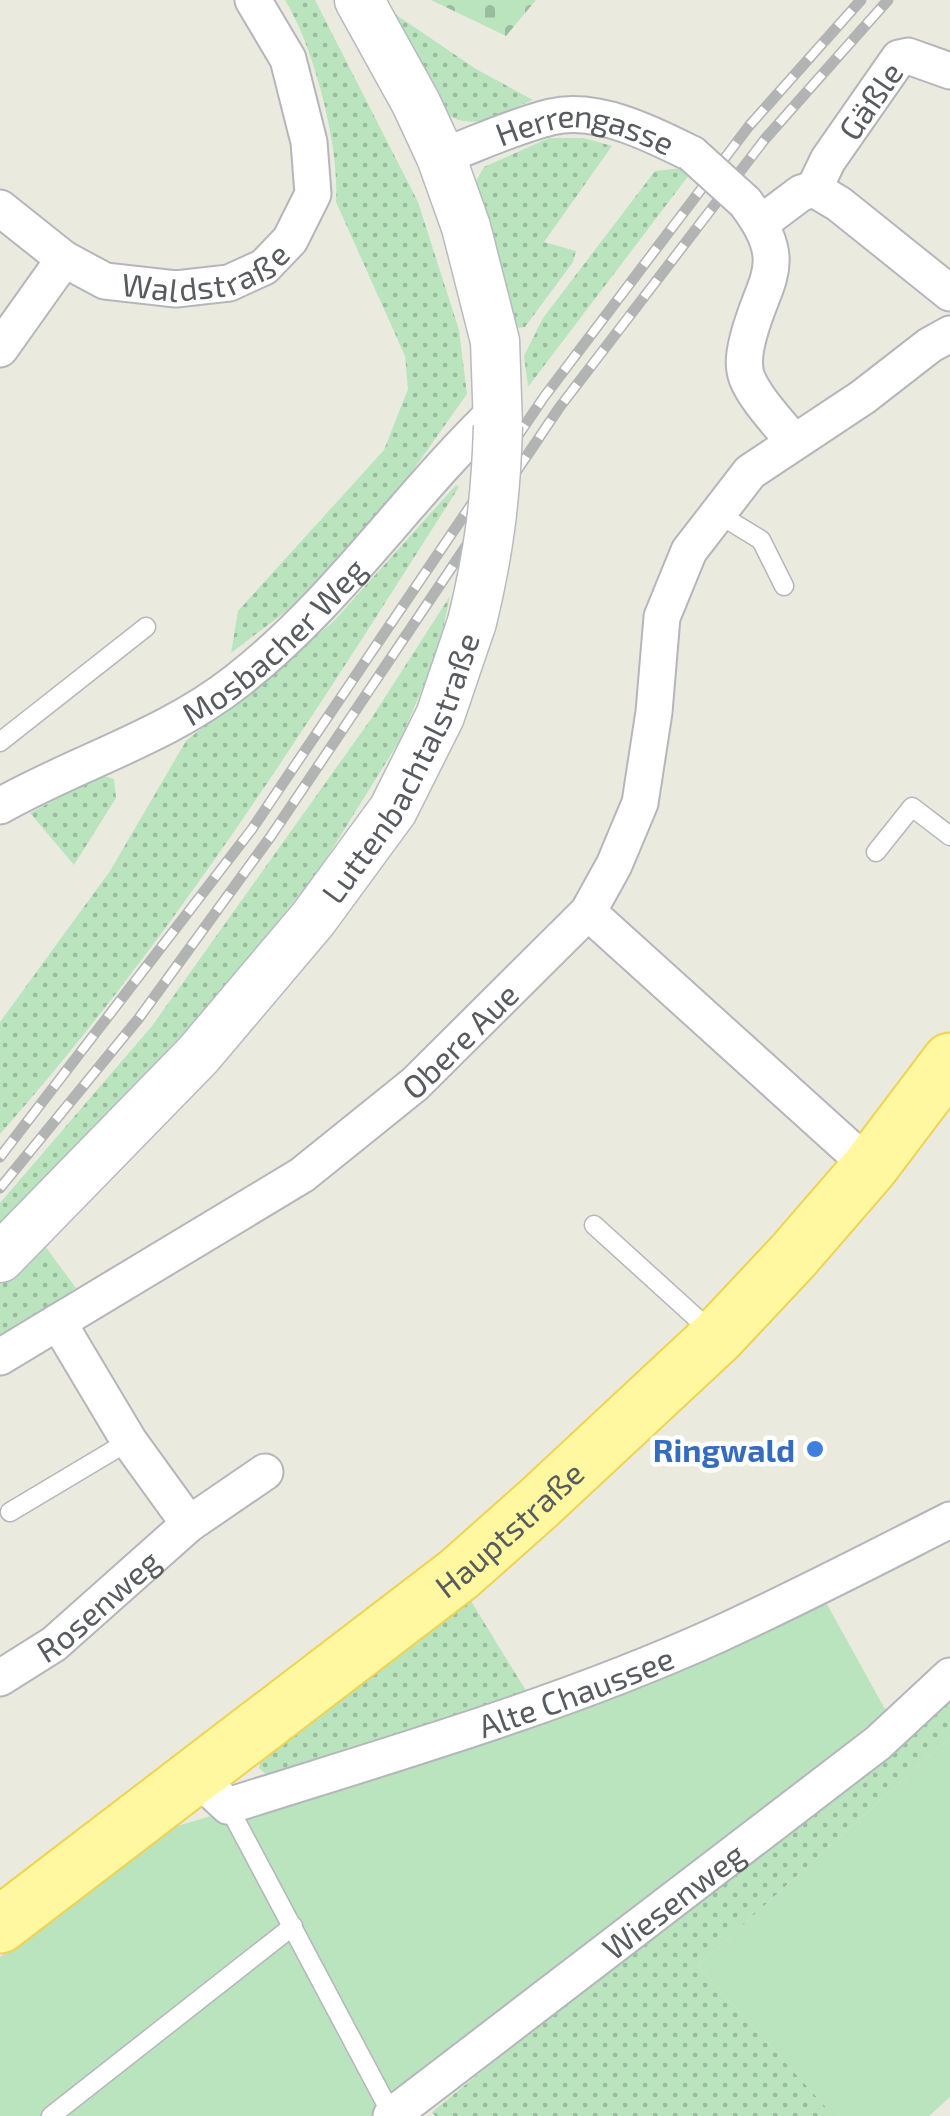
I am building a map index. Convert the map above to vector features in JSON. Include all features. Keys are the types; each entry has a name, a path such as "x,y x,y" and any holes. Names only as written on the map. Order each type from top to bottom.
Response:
{"main road":[{"name":"Hauptstraße","path":"0,1925 212,1791 459,1574 718,1337 870,1167 950,1061"}],"street":[{"name":"Waldstraße","path":"0,208 64,259 104,281 176,289 229,283 264,266 290,240 313,194 309,142 288,58 253,0"},
{"name":"Luttenbachtalstraße","path":"0,1258 198,1055 313,919 394,810 440,716 472,622 490,550 496,486 495,340 466,226 441,157 359,0"},
{"name":"Gäßle","path":"753,213 814,188 828,160 898,58 908,56 950,71"},
{"name":"Herrengasse","path":"441,157 554,116 597,117 660,138 692,154 753,213"},
{"path":"814,188 950,293"},
{"path":"753,213 770,242 773,269 743,363 747,380 792,441"},
{"path":"0,349 64,259"},
{"path":"870,1167 588,912 614,866 640,803 654,712 662,618 690,551 750,472 950,334"},
{"name":"Mosbacher Weg","path":"0,806 143,740 235,683 309,618 465,440 497,418"},
{"name":"Obere Aue","path":"0,1358 302,1175 415,1084 588,912"},
{"name":"Rosenweg","path":"58,1322 129,1441 189,1524"},
{"name":"Rosenweg","path":"0,1678 54,1644 189,1524 265,1472"},
{"name":"Alte Chaussee","path":"212,1791 415,1747 590,1686 716,1635 950,1520"},
{"name":"Wiesenweg","path":"392,2116 878,1743 950,1676"}],"lane":[{"path":"717,513 761,540 784,586"},
{"path":"0,742 146,626"},
{"path":"876,852 912,807 950,836"},
{"path":"594,1225 718,1337"},
{"path":"10,1512 129,1441"},
{"path":"212,1791 293,1926 392,2116"},
{"path":"51,2116 293,1926"}],"green space":[{"path":"285,0 315,0 418,202 459,330 467,394 389,504 293,606 231,653 238,611 384,450 408,389 405,356 336,202 334,154 323,98 306,44"},
{"path":"431,0 536,0 506,36"},
{"path":"395,14 476,69 533,100 486,119 453,118 442,110"},
{"path":"549,138 584,138 612,146 544,242 576,251 573,262 525,327 517,328 476,181 484,167"},
{"path":"682,168 689,175 528,387 524,356 543,318 655,171"},
{"path":"456,485 459,487 406,571 242,820 126,980 0,1134 0,1022 110,871 186,741 333,622"},
{"path":"450,596 438,653 400,740 319,870 181,1042 0,1231 0,1203 152,1026 371,719"},
{"path":"101,775 114,779 116,798 74,865 30,813"},
{"path":"42,1242 76,1288 0,1338 0,1285"},
{"path":"823,1597 886,1711 618,1933 381,2116 0,2116 0,1957 160,1831 447,1747"},
{"path":"471,1601 528,1694 272,1780 259,1768 263,1752"},
{"path":"950,1691 950,1737 698,1966 834,2116 435,2116 432,2112"},
{"path":"950,1737 950,2097 929,2116 834,2116 698,1966"}],"railway":[{"path":"0,1157 252,829 544,397 749,126 861,0"},
{"path":"0,1188 139,1018 271,836 559,408 765,139 888,0"}],"place":[{"name":"Ringwald","path":"815,1449"}]}
